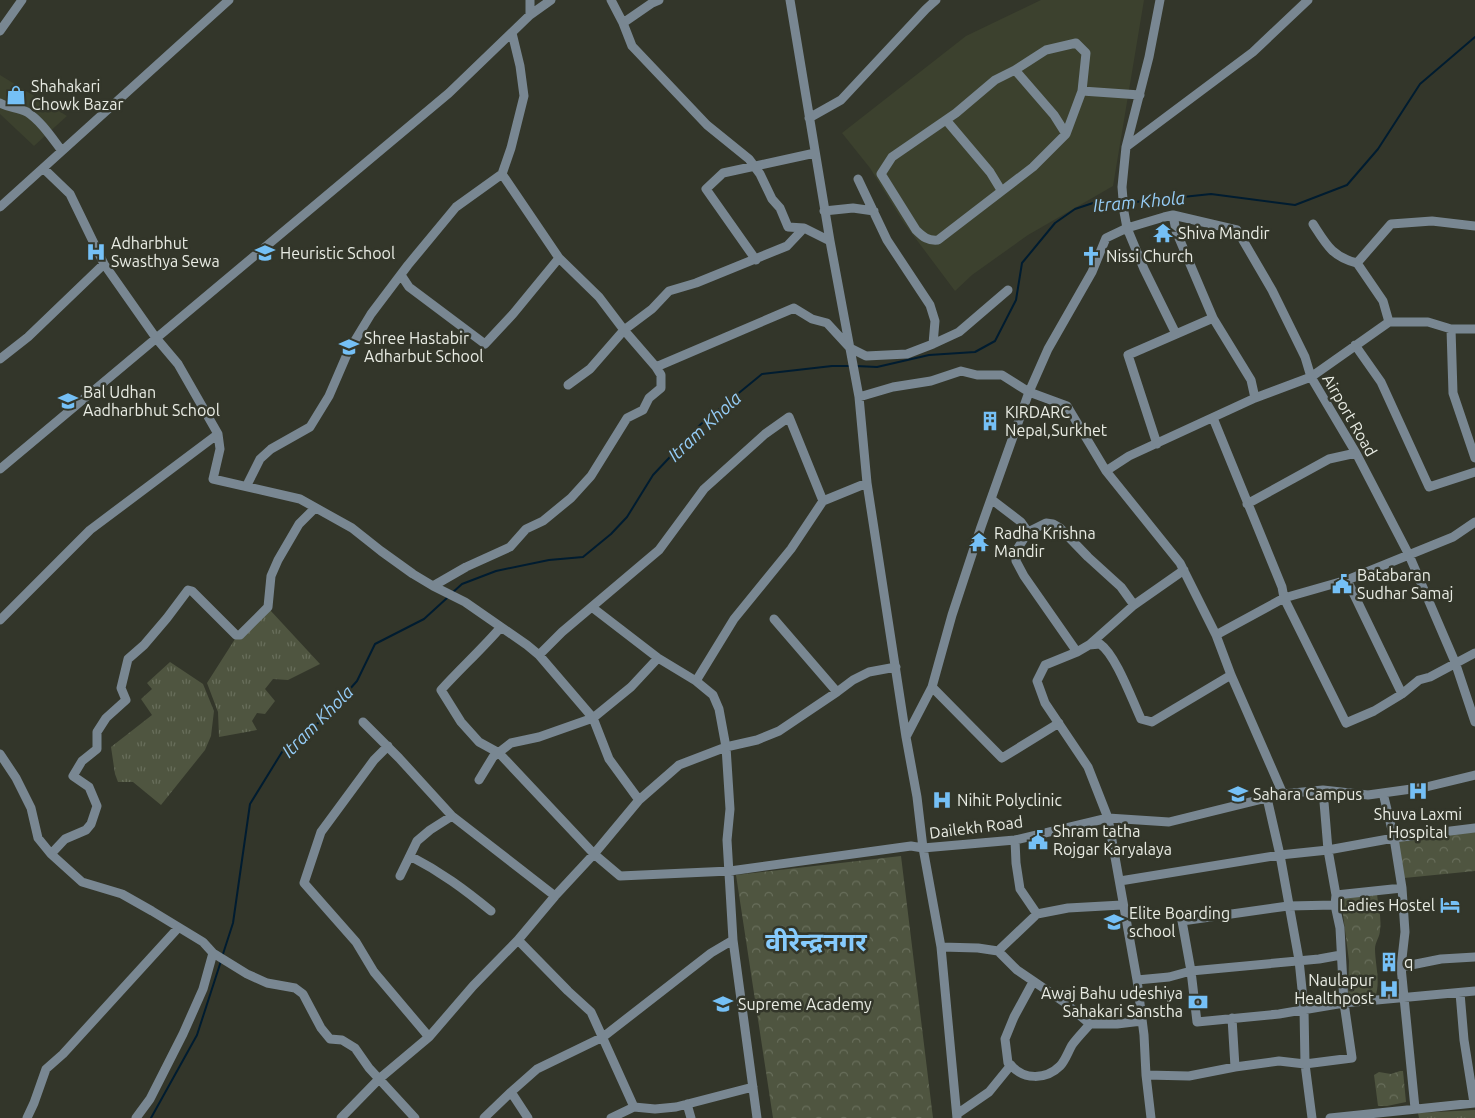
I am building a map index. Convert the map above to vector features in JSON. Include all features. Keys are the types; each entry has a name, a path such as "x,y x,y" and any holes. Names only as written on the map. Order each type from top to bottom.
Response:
{"street":[{"path":"0,31 22,0"},
{"path":"0,207 229,0"},
{"path":"530,0 530,15"},
{"path":"0,469 450,93 530,15 551,0"},
{"path":"611,0 632,46 707,125 749,159 772,199 780,208 788,227 804,228 830,241"},
{"path":"623,23 652,2 659,0"},
{"path":"790,0 824,211 859,397 867,483 917,797 923,848 941,947 957,1116"},
{"path":"809,118 841,100 936,0"},
{"path":"1160,0 1140,95 1126,147 1122,187 1127,228 1144,269 1176,334"},
{"path":"1126,147 1253,52 1308,0"},
{"path":"247,485 260,459 271,448 310,427 328,396 348,352 366,322 456,207 502,174 511,148 524,96 520,66 512,33"},
{"path":"1076,43 1086,53 1082,90 1066,134 1033,167 938,240 930,241 916,230 881,174 892,157 946,120 995,80 1015,70 1046,50 1076,43"},
{"path":"1015,70 1054,115 1066,134"},
{"path":"1082,90 1140,95"},
{"path":"0,103 30,114 62,151"},
{"path":"946,120 990,172 1001,190"},
{"path":"756,260 706,189 723,173 815,153"},
{"path":"43,168 70,194 104,264 156,338 178,364 218,434 220,449 213,479 247,485 300,499 352,528 381,551 433,586 465,602 539,655 593,718 609,759 639,800"},
{"path":"433,586 466,567 510,547 526,529 543,521 571,498 591,476 627,418 643,410 649,398 661,388 661,375 656,367 599,297 559,258 502,174"},
{"path":"858,179 892,247 930,304 935,321 933,344"},
{"path":"824,211 853,208 874,211"},
{"path":"1174,215 1176,231 1213,318 1251,380 1254,398"},
{"name":"Airport Road","path":"906,737 932,687 952,615 1029,392 1048,349 1092,272 1106,238 1127,228 1174,215 1237,230 1272,290 1305,357 1311,377 1356,453 1409,555 1455,662 1475,722"},
{"path":"1357,262 1391,224 1432,221 1475,226"},
{"path":"1313,224 1325,243 1342,259 1357,262 1383,301 1389,322"},
{"path":"568,385 590,370 624,330 652,309 669,292 756,260 787,246 804,228"},
{"path":"401,275 409,287 485,344 559,258"},
{"path":"0,359 28,337 104,264"},
{"path":"656,367 794,308 812,319 827,323 851,352 866,356 907,354 959,332 1008,290"},
{"path":"1157,444 1128,356 1213,318"},
{"path":"1106,471 1129,456 1254,398 1311,377 1389,322 1428,322 1450,329 1475,329"},
{"path":"1450,329 1453,393 1475,458"},
{"path":"1355,345 1381,382 1429,487 1475,472"},
{"path":"859,397 930,381 961,371 977,375 1002,375 1029,392 1067,406 1106,471 1184,570 1216,634 1230,675 1283,794"},
{"path":"539,655 562,632 593,608 659,550 704,489 765,434 789,417 824,501"},
{"path":"1213,418 1282,587 1284,598 1346,722 1374,712 1402,694 1419,680 1430,677 1475,652"},
{"path":"0,620 90,530 218,434"},
{"path":"1247,504 1329,459 1356,453"},
{"path":"696,681 734,619 791,549 824,501 867,483"},
{"path":"992,499 1022,522 1028,532"},
{"path":"51,854 65,839 78,835 91,824 97,806 90,787 73,776 82,761 97,749 97,732 106,718 126,700 121,688 128,659 144,645 188,590 192,591 236,635 240,635 268,607 271,576 278,560 299,524 315,508"},
{"path":"1216,634 1284,598 1347,580 1453,538 1475,522"},
{"path":"1077,652 1024,576 1016,561 1016,551 1028,532 1046,523 1060,528 1121,587 1134,605"},
{"path":"1151,1118 1137,980 1122,905 1120,881 1108,818 1088,767 1045,703 1037,681 1045,665 1089,645 1134,605 1184,570"},
{"path":"1347,580 1402,694"},
{"path":"593,608 658,658 696,681 713,695 719,709 726,747 730,809 727,840 733,940 757,1118"},
{"path":"774,619 837,692"},
{"name":"Dailekh Road","path":"501,627 441,690 461,722 479,742 499,753 594,854 620,876 730,871 911,846 923,848 1015,840 1108,818 1169,822 1283,794 1323,790 1368,794 1383,793 1426,787 1475,775"},
{"path":"1089,645 1100,644 1105,647 1141,719 1152,722 1230,675"},
{"path":"479,780 493,757 511,743 540,737 593,718 631,687 658,658"},
{"path":"341,1118 379,1079 429,1037 473,986 518,940 639,800 679,765 726,747 757,740 778,731 853,680 870,672 896,667"},
{"path":"932,687 1002,758 1059,723"},
{"path":"363,722 388,746 452,816 555,896"},
{"path":"388,746 374,760 321,832 304,883 356,942 374,972 429,1037"},
{"path":"0,754 16,778 31,808 38,838 51,854 82,882 122,894 203,942 213,952 235,967 268,983 295,988 303,994 321,1028 330,1039 342,1040 355,1048 369,1068 415,1118"},
{"path":"1146,1075 1189,1076 1279,1061 1305,1064 1352,1058 1344,1003 1340,928 1335,906 1336,896 1328,850 1323,790"},
{"path":"1383,793 1394,838 1402,888 1405,932 1401,966 1404,980 1404,998 1415,1108"},
{"path":"1267,798 1280,855 1299,960 1304,1010 1305,1064 1312,1118"},
{"path":"400,876 417,841 452,816"},
{"path":"1120,881 1280,855 1328,850 1394,838 1475,828"},
{"path":"1015,840 1020,889 1037,914"},
{"path":"410,856 438,871 466,890 491,911"},
{"path":"1336,896 1402,888"},
{"path":"998,951 1037,914 1068,908 1122,905"},
{"path":"1335,906 1288,906 1182,921 1192,971 1197,1022 1304,1010 1344,1003 1475,991"},
{"path":"27,1118 46,1069 63,1054 178,928"},
{"path":"518,940 568,992 591,1012 604,1037 634,1107"},
{"path":"484,1118 538,1070 604,1037 711,953 733,940"},
{"path":"941,947 978,948 998,951 1017,970 1064,1002 1090,1024 1117,1024 1142,1021"},
{"path":"136,1118 150,1099 204,989 213,952"},
{"path":"1137,980 1169,977 1192,971 1341,955"},
{"path":"1401,966 1441,959 1475,958"},
{"path":"1033,982 1014,1017 1005,1039 1008,1063 1017,1073 1034,1076 1049,1074 1061,1065 1072,1045 1090,1024"},
{"path":"1330,1118 1475,1103 1464,1040 1460,993"},
{"path":"1232,1018 1234,1067"},
{"path":"1464,1040 1475,1038"},
{"path":"957,1116 989,1092 1010,1065"},
{"path":"611,1118 634,1107 656,1109 687,1104 754,1087"},
{"path":"511,1092 528,1118"},
{"path":"687,1104 691,1118"}],"shaded area":[{"path":"1041,0 1144,0 1113,186 1028,235 972,275 955,291 904,223 870,168 842,133 966,36"},
{"name":"Shahakari Chowk Bazar","path":"0,75 67,116 34,146 0,114"}],"green space":[{"path":"270,610 320,664 288,680 273,679 265,689 275,701 265,714 257,713 252,721 257,730 219,737 218,712 207,683 235,639 242,637"},
{"path":"170,662 203,684 214,711 211,736 205,750 161,805 133,782 118,782 111,747 152,715 141,699 152,689 147,683"},
{"path":"1475,832 1475,871 1404,878 1398,840"},
{"path":"901,856 933,1118 773,1118 736,875"},
{"path":"1377,894 1381,921 1380,933 1375,949 1378,980 1377,992 1375,997 1363,999 1348,997 1349,961 1341,899 1346,896"},
{"path":"1403,1071 1406,1102 1378,1106 1374,1075 1379,1072 1391,1074"},
{"path":"1475,1110 1475,1118 1419,1118 1418,1113"}],"waterway":[{"name":"Itram Khola","path":"1126,203 1211,194 1295,205 1347,185 1378,149 1420,84 1475,37"},
{"name":"Itram Khola","path":"856,366 877,367 929,355 975,352 995,341 1016,300 1022,263 1055,223 1075,209 1093,203 1121,203"},
{"name":"Itram Khola","path":"452,593 462,584 496,571 549,560 583,557 611,534 627,517 653,475 701,424 762,374 832,366 851,366"},
{"name":"Itram Khola","path":"222,957 233,923 250,804 282,752 323,719 357,681 375,644 424,619 447,598"},
{"name":"Itram Khola","path":"151,1118 197,1035 221,961"}],"place":[{"name":"Shahakari Chowk Bazar","path":"16,95"},
{"name":"Shiva Mandir","path":"1163,233"},
{"name":"Adharbhut Swasthya Sewa","path":"96,252"},
{"name":"Heuristic School","path":"265,253"},
{"name":"Nissi Church","path":"1091,256"},
{"name":"Shree Hastabir Adharbut School","path":"349,347"},
{"name":"Bal Udhan Aadharbhut School","path":"68,401"},
{"name":"KIRDARC Nepal,Surkhet","path":"990,421"},
{"name":"Radha Krishna Mandir","path":"979,542"},
{"name":"Batabaran Sudhar Samaj","path":"1342,584"},
{"name":"Shuva Laxmi Hospital","path":"1418,791"},
{"name":"Sahara Campus","path":"1238,794"},
{"name":"Nihit Polyclinic","path":"942,800"},
{"name":"Shram tatha Rojgar Karyalaya","path":"1038,840"},
{"name":"Ladies Hostel","path":"1450,905"},
{"name":"Elite Boarding school","path":"1114,922"},
{"name":"q","path":"1389,962"},
{"name":"Naulapur Healthpost","path":"1389,989"},
{"name":"Awaj Bahu udeshiya Sahakari Sanstha","path":"1198,1002"},
{"name":"Supreme Academy","path":"723,1004"}],"district":[{"name":"वीरेन्द्रनगर","path":"816,941"}]}
